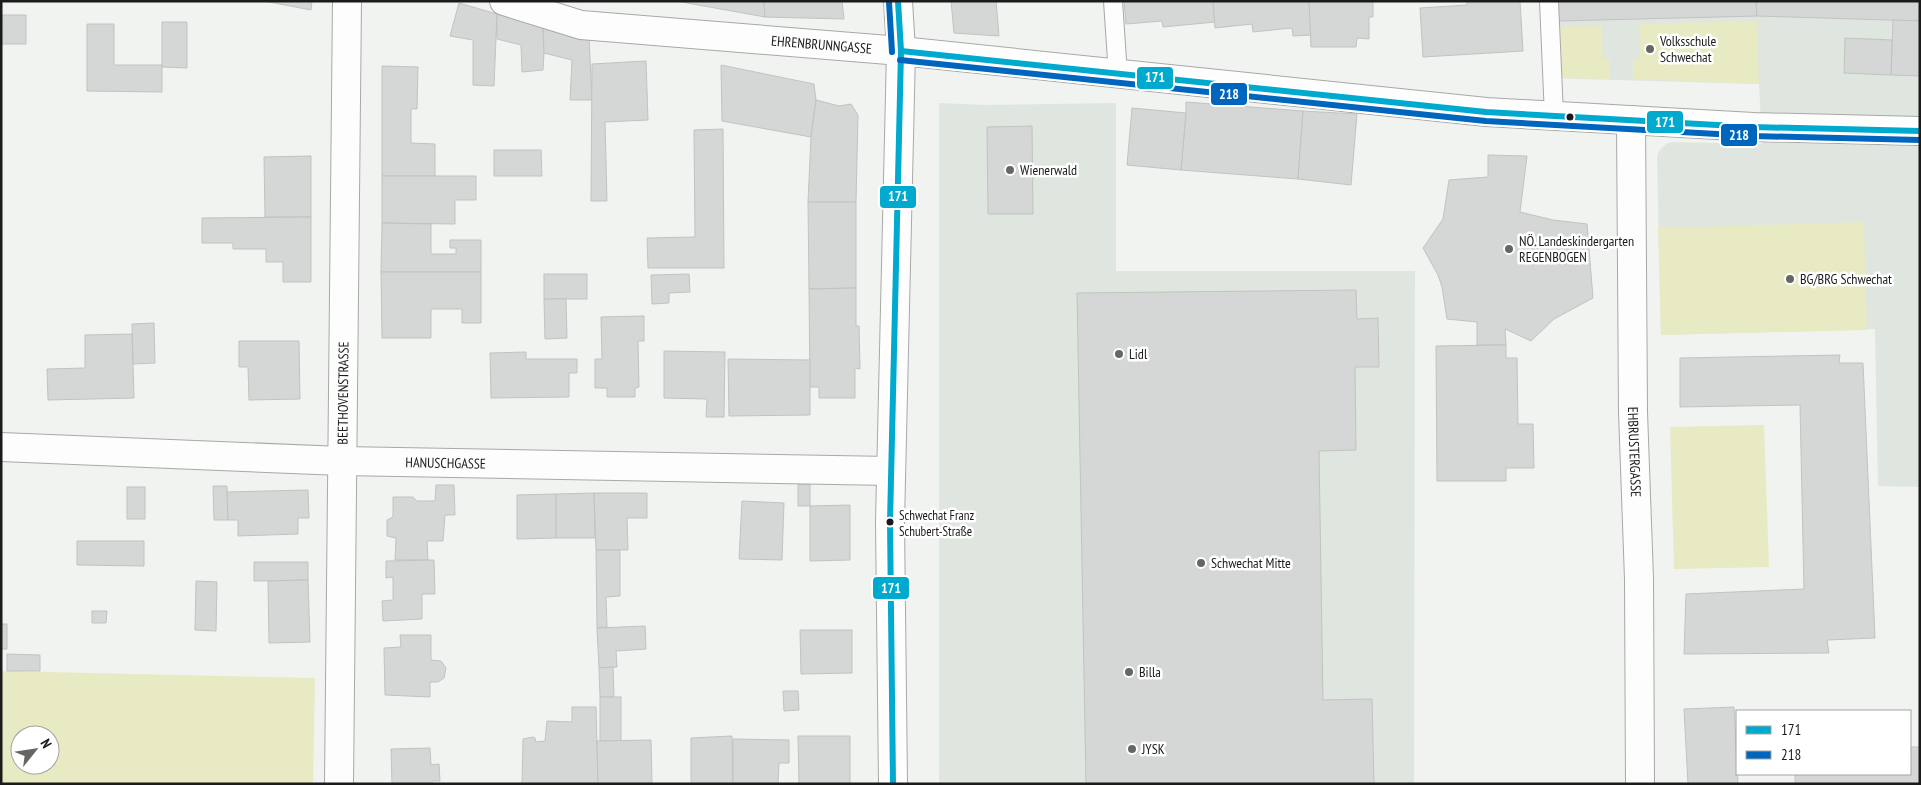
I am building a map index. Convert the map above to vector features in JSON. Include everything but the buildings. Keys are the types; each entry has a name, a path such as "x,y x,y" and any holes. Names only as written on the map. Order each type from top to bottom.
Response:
{"street":[{"name":"BEETHOVENSTRASSE","path":"339,784 347,1"},
{"name":"EHRENBRUNNGASSE","path":"504,1 581,25 901,51 1486,112 1753,127 1920,132"},
{"path":"893,784 891,471 901,51 898,1"},
{"name":"EHBRUSTERGASSE","path":"1631,120 1633,412 1639,580 1640,784"},
{"name":"HANUSCHGASSE","path":"1,447 342,461 891,471"}],"lane":[{"path":"1113,1 1118,75"},
{"path":"1549,1 1554,116"}],"shaded area":[{"name":"BG/BRG Schwechat","path":"1540,1 1920,1 1920,487 1878,486 1875,329 1661,335 1657,157 1659,151 1666,144 1672,142 1762,144 1759,84 1545,78"},
{"path":"939,103 987,105 1116,103 1116,271 1415,271 1414,784 939,784"}],"green space":[{"path":"1757,21 1759,84 1633,79 1633,59 1639,59 1639,24"},
{"path":"1602,25 1603,58 1610,59 1610,79 1560,78 1558,27"},
{"path":"1864,222 1867,330 1661,335 1658,228"},
{"path":"1764,425 1769,567 1674,569 1670,427"},
{"path":"1,671 315,678 313,784 1,784"}],"transit line":[{"name":"171","path":"893,784 890,522 901,51 898,1"},
{"name":"218","path":"889,2 892,52"},
{"name":"171","path":"901,51 1486,112 1753,127 1920,131"},
{"name":"218","path":"900,60 1486,121 1753,136 1920,140"}],"place":[{"name":"Volksschule Schwechat","path":"1650,49"},
{"name":"Wienerwald","path":"1010,170"},
{"name":"NÖ. Landeskindergarten REGENBOGEN","path":"1509,249"},
{"name":"BG/BRG Schwechat","path":"1790,279"},
{"name":"Lidl","path":"1119,354"},
{"name":"Schwechat Franz Schubert-Straße","path":"890,522"},
{"name":"Schwechat Mitte","path":"1201,563"},
{"name":"Billa","path":"1129,672"},
{"name":"JYSK","path":"1132,749"}]}
